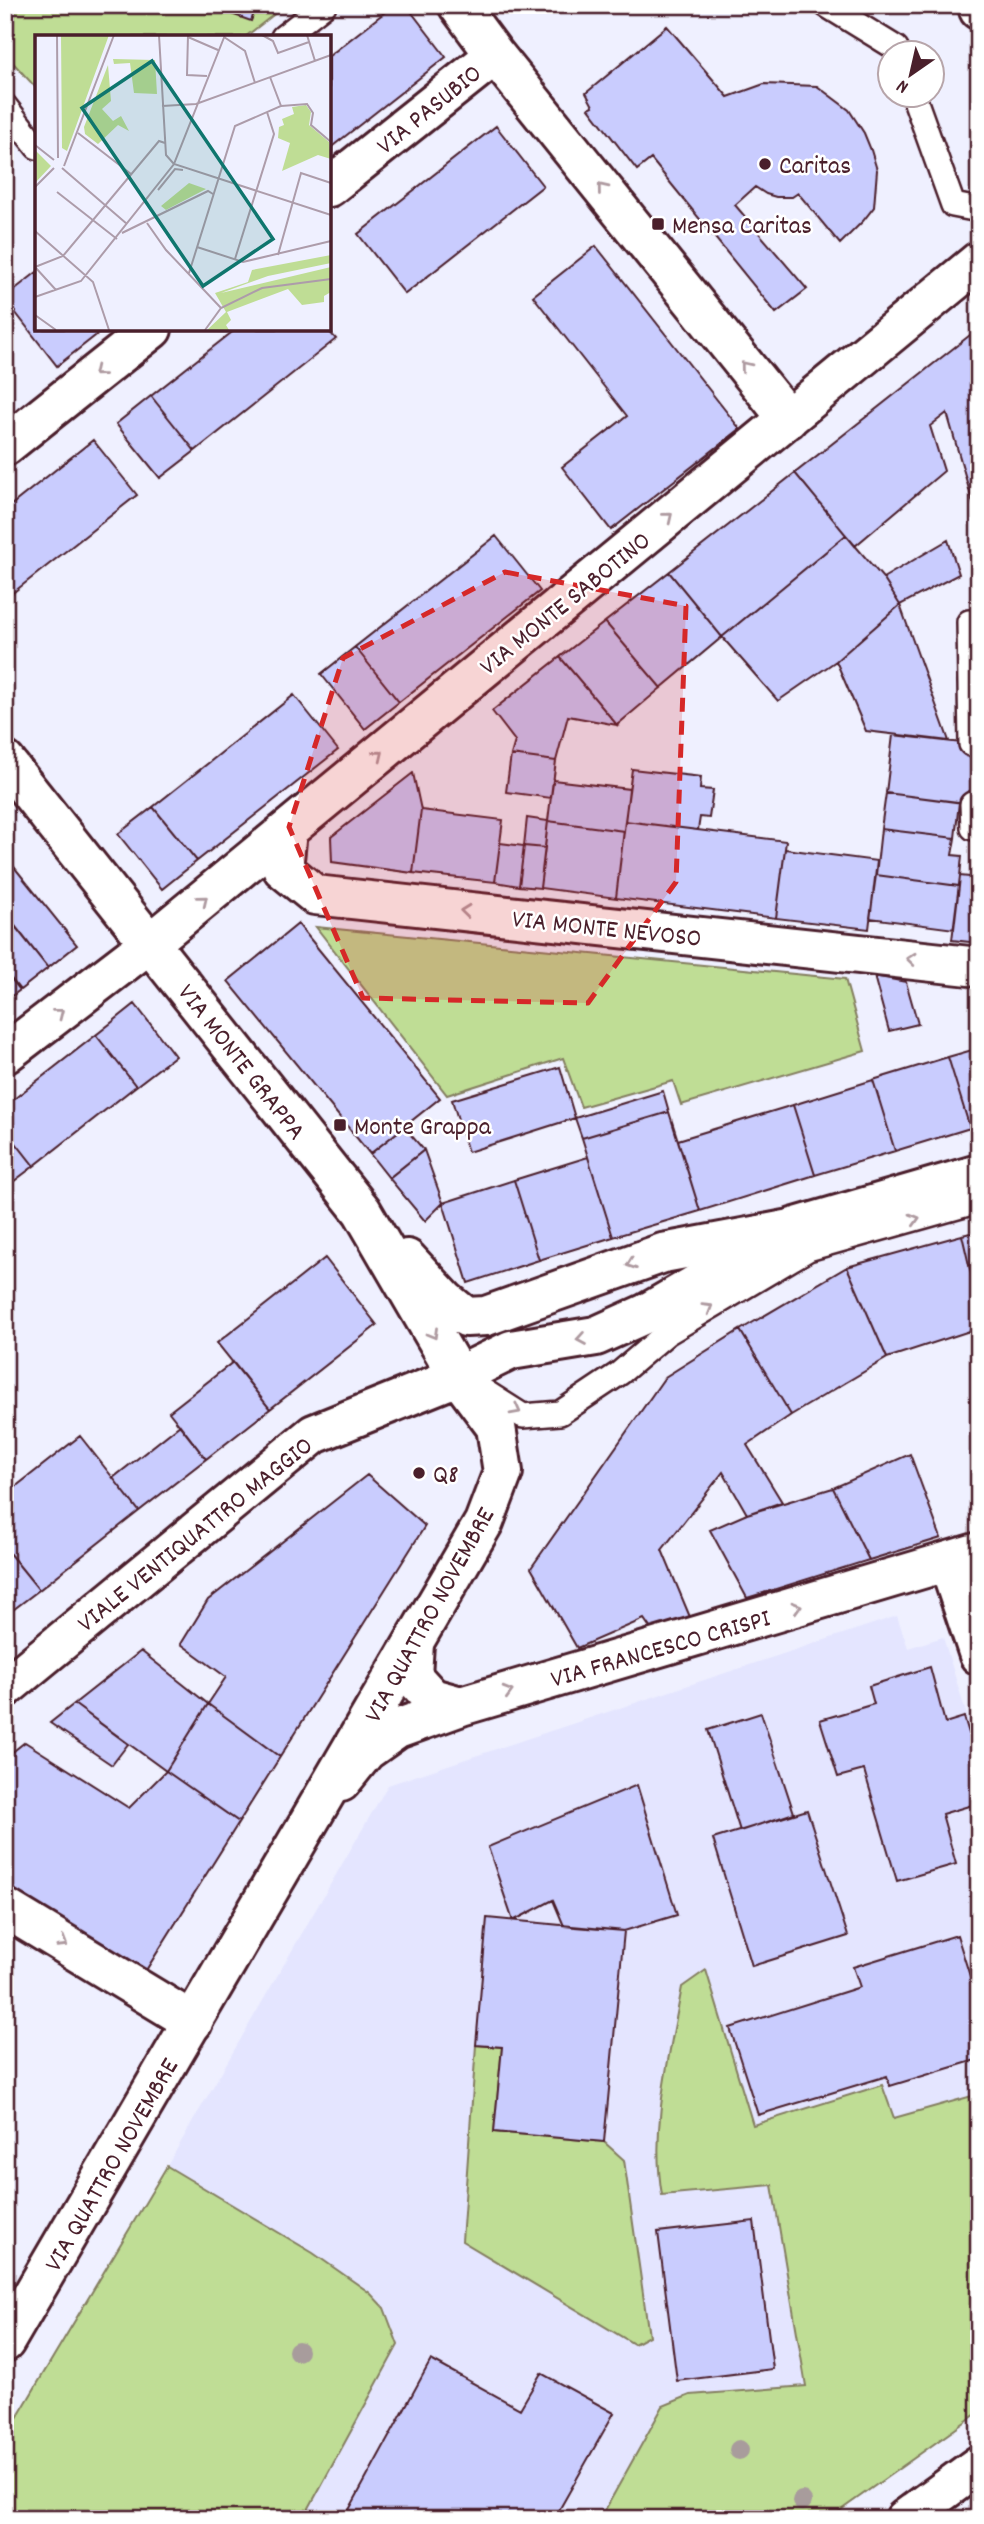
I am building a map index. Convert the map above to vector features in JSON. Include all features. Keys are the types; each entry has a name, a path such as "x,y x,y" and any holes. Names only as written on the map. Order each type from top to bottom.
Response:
{"street":[{"path":"458,5 495,55 788,419"},
{"name":"VIA PASUBIO","path":"331,185 495,55"},
{"name":"VIA MONTE SABOTINO","path":"5,1054 150,943 979,261"},
{"path":"5,446 149,331"},
{"name":"VIA MONTE GRAPPA","path":"5,761 362,1212 458,1376"},
{"name":"VIA MONTE NEVOSO","path":"286,831 283,869 315,895 979,967"},
{"name":"VIALE VENTIQUATTRO MAGGIO","path":"5,1688 314,1434 458,1376 512,1350 596,1336 646,1313 793,1228 979,1174"},
{"path":"362,1212 446,1300 466,1317 486,1316 663,1253 793,1228"},
{"name":"VIA QUATTRO NOVEMBRE","path":"10,2322 192,2022 484,1522 503,1472 496,1427 458,1376"},
{"name":"VIA FRANCESCO CRISPI","path":"461,1706 964,1557 979,1655"},
{"path":"414,1643 412,1676 432,1698 461,1706"},
{"name":"VIA QUATTRO NOVEMBRE","path":"315,1813 366,1752 376,1744 397,1729 461,1706"},
{"path":"5,1908 192,2022"},
{"path":"905,2519 979,2465"}],"lane":[{"path":"286,35 324,5"},
{"path":"826,5 879,38"},
{"path":"5,106 35,144"},
{"path":"918,108 953,205 979,210"},
{"path":"969,622 971,744"},
{"path":"972,804 973,828 979,828"},
{"path":"458,1376 523,1416 560,1413 620,1373 667,1333 808,1249 979,1201"}],"highlighted area":[{"path":"505,572 686,606 676,882 588,1003 363,998 289,827 343,658"}],"shaded area":[{"path":"897,1616 908,1648 943,1637 979,1755 979,2094 894,2119 882,2085 753,2125 706,1970 682,1987 663,2091 658,2171 772,2185 806,2386 690,2395 663,2406 600,2519 303,2519 398,2345 393,2328 384,2308 370,2292 313,2253 167,2166 388,1785"}],"green space":[{"path":"22,5 206,5 251,20 257,5 286,5 248,35 35,35 35,87 5,54 5,18"},
{"path":"316,927 845,979 865,1051 681,1105 673,1081 581,1107 563,1058 447,1095"},
{"path":"706,1970 753,2125 882,2085 894,2118 979,2094 979,2412 828,2519 600,2519 663,2406 690,2395 806,2386 772,2185 662,2195 658,2143 660,2117 682,1987"},
{"path":"476,2045 502,2047 494,2132 604,2142 624,2160 649,2336 634,2344 462,2241"},
{"path":"167,2166 313,2253 370,2293 384,2308 398,2345 303,2519 5,2519 5,2438"}],"building":[{"path":"5,5 22,5 5,18"},
{"path":"206,5 257,5 251,21"},
{"path":"394,5 406,5 446,57 331,147 331,54"},
{"name":"Caritas","path":"667,26 728,97 764,84 817,86 849,110 871,150 877,170 874,207 840,244 798,193 792,197 776,197 755,187 735,205 807,289 776,313 651,159 637,170 589,108 593,106 586,93"},
{"path":"496,126 543,186 405,294 358,234"},
{"path":"596,246 740,429 611,530 562,467 627,416 533,296"},
{"path":"35,274 35,331 101,331 57,366 5,297"},
{"path":"979,328 979,524 947,413 930,426 944,471 855,546 795,473"},
{"path":"233,331 329,331 336,339 195,451 151,396"},
{"path":"151,396 195,451 160,478 116,424"},
{"path":"93,440 137,495 5,599 5,510"},
{"path":"795,473 846,535 722,637 669,572"},
{"path":"846,535 883,578 900,605 836,661 778,701 722,637"},
{"path":"496,536 540,591 399,702 355,647"},
{"path":"948,540 959,574 900,605 883,578"},
{"path":"669,572 722,637 661,688 605,622"},
{"path":"900,605 949,741 866,731 836,661"},
{"path":"605,622 661,688 617,725 560,657"},
{"path":"355,647 399,702 365,729 321,674"},
{"path":"560,657 617,725 568,716 556,761 511,755 515,741 492,711"},
{"path":"294,695 338,750 197,861 153,807"},
{"path":"893,735 979,745 979,805 886,793"},
{"path":"511,755 556,761 551,798 506,792"},
{"path":"632,769 701,777 700,789 713,790 709,818 700,817 698,830 625,821"},
{"path":"413,773 421,810 413,873 332,862 331,837"},
{"path":"553,780 629,789 624,831 548,821"},
{"path":"886,793 959,802 955,838 881,829"},
{"path":"153,807 197,861 162,889 118,834"},
{"path":"421,810 503,820 495,882 413,873"},
{"path":"527,818 548,821 545,848 524,846"},
{"path":"548,821 624,831 616,898 540,888"},
{"path":"625,821 786,841 776,918 616,898"},
{"path":"881,829 955,838 952,855 962,856 959,886 876,875"},
{"path":"500,843 524,846 519,886 495,882"},
{"path":"524,846 545,848 540,888 519,886"},
{"path":"785,849 877,861 869,929 776,918"},
{"path":"6,857 77,945 48,968 5,914"},
{"path":"876,875 959,886 954,929 870,918"},
{"path":"960,876 979,878 979,943 952,940"},
{"path":"9,918 48,968 20,990 5,971 5,921"},
{"path":"298,924 440,1098 370,1154 228,981"},
{"path":"5,971 20,990 5,1001"},
{"path":"874,976 906,982 918,1024 889,1031"},
{"path":"135,1004 175,1056 136,1086 96,1035"},
{"path":"96,1035 136,1086 34,1166 5,1129 5,1106"},
{"path":"979,1048 979,1125 970,1128 948,1057"},
{"path":"948,1057 970,1128 895,1151 873,1080"},
{"path":"560,1067 575,1118 468,1152 452,1100"},
{"path":"873,1080 895,1151 815,1175 793,1105"},
{"path":"663,1091 669,1112 582,1138 575,1118"},
{"path":"793,1105 815,1175 700,1211 678,1140"},
{"path":"669,1112 700,1211 613,1237 582,1138"},
{"path":"404,1127 424,1150 389,1178 370,1154"},
{"path":"5,1129 34,1166 5,1188"},
{"path":"424,1150 443,1203 425,1221 389,1178"},
{"path":"588,1157 613,1237 539,1260 514,1180"},
{"path":"514,1180 539,1260 468,1283 443,1203"},
{"path":"979,1231 979,1308 962,1235"},
{"path":"962,1235 979,1308 979,1328 887,1358 847,1267"},
{"path":"325,1258 377,1325 270,1409 217,1343"},
{"path":"847,1267 887,1358 791,1415 740,1330"},
{"path":"740,1330 791,1415 747,1445 782,1502 747,1514 723,1472 662,1550 690,1617 653,1632 644,1619 577,1648 531,1568 665,1377"},
{"path":"233,1362 270,1409 206,1459 169,1412"},
{"path":"180,1425 206,1459 139,1511 113,1478"},
{"path":"80,1436 139,1511 39,1590 5,1548 5,1495"},
{"path":"910,1454 941,1538 869,1560 833,1488"},
{"path":"367,1475 425,1526 280,1757 208,1704 226,1677 181,1644 208,1600"},
{"path":"833,1488 869,1560 747,1598 710,1530 747,1514"},
{"path":"5,1548 39,1590 5,1616"},
{"path":"141,1651 208,1704 166,1771 74,1704"},
{"path":"930,1667 945,1723 964,1717 979,1766 979,1803 942,1814 956,1864 897,1881 864,1770 838,1777 820,1720 874,1704 869,1686"},
{"path":"74,1704 128,1744 112,1765 50,1723"},
{"path":"208,1704 280,1757 239,1822 166,1771"},
{"path":"761,1713 794,1813 740,1831 708,1730"},
{"path":"25,1742 129,1808 166,1771 239,1822 143,1975 5,1885 5,1758"},
{"path":"637,1785 677,1915 624,1931 564,1926 553,1900 513,1921 488,1847"},
{"path":"807,1810 848,1936 752,1966 713,1839"},
{"path":"487,1918 624,1931 604,2142 494,2132 502,2047 476,2045"},
{"path":"957,1935 979,2005 979,2059 890,2086 887,2076 758,2115 730,2028 860,1987 853,1967"},
{"path":"754,2221 773,2369 677,2381 658,2232"},
{"path":"431,2360 520,2409 541,2373 614,2413 554,2519 344,2519"}],"place":[{"name":"Caritas","path":"765,164"},
{"name":"Mensa Caritas","path":"658,224"},
{"name":"Monte Grappa","path":"340,1125"},
{"name":"Q8","path":"419,1473"}]}
